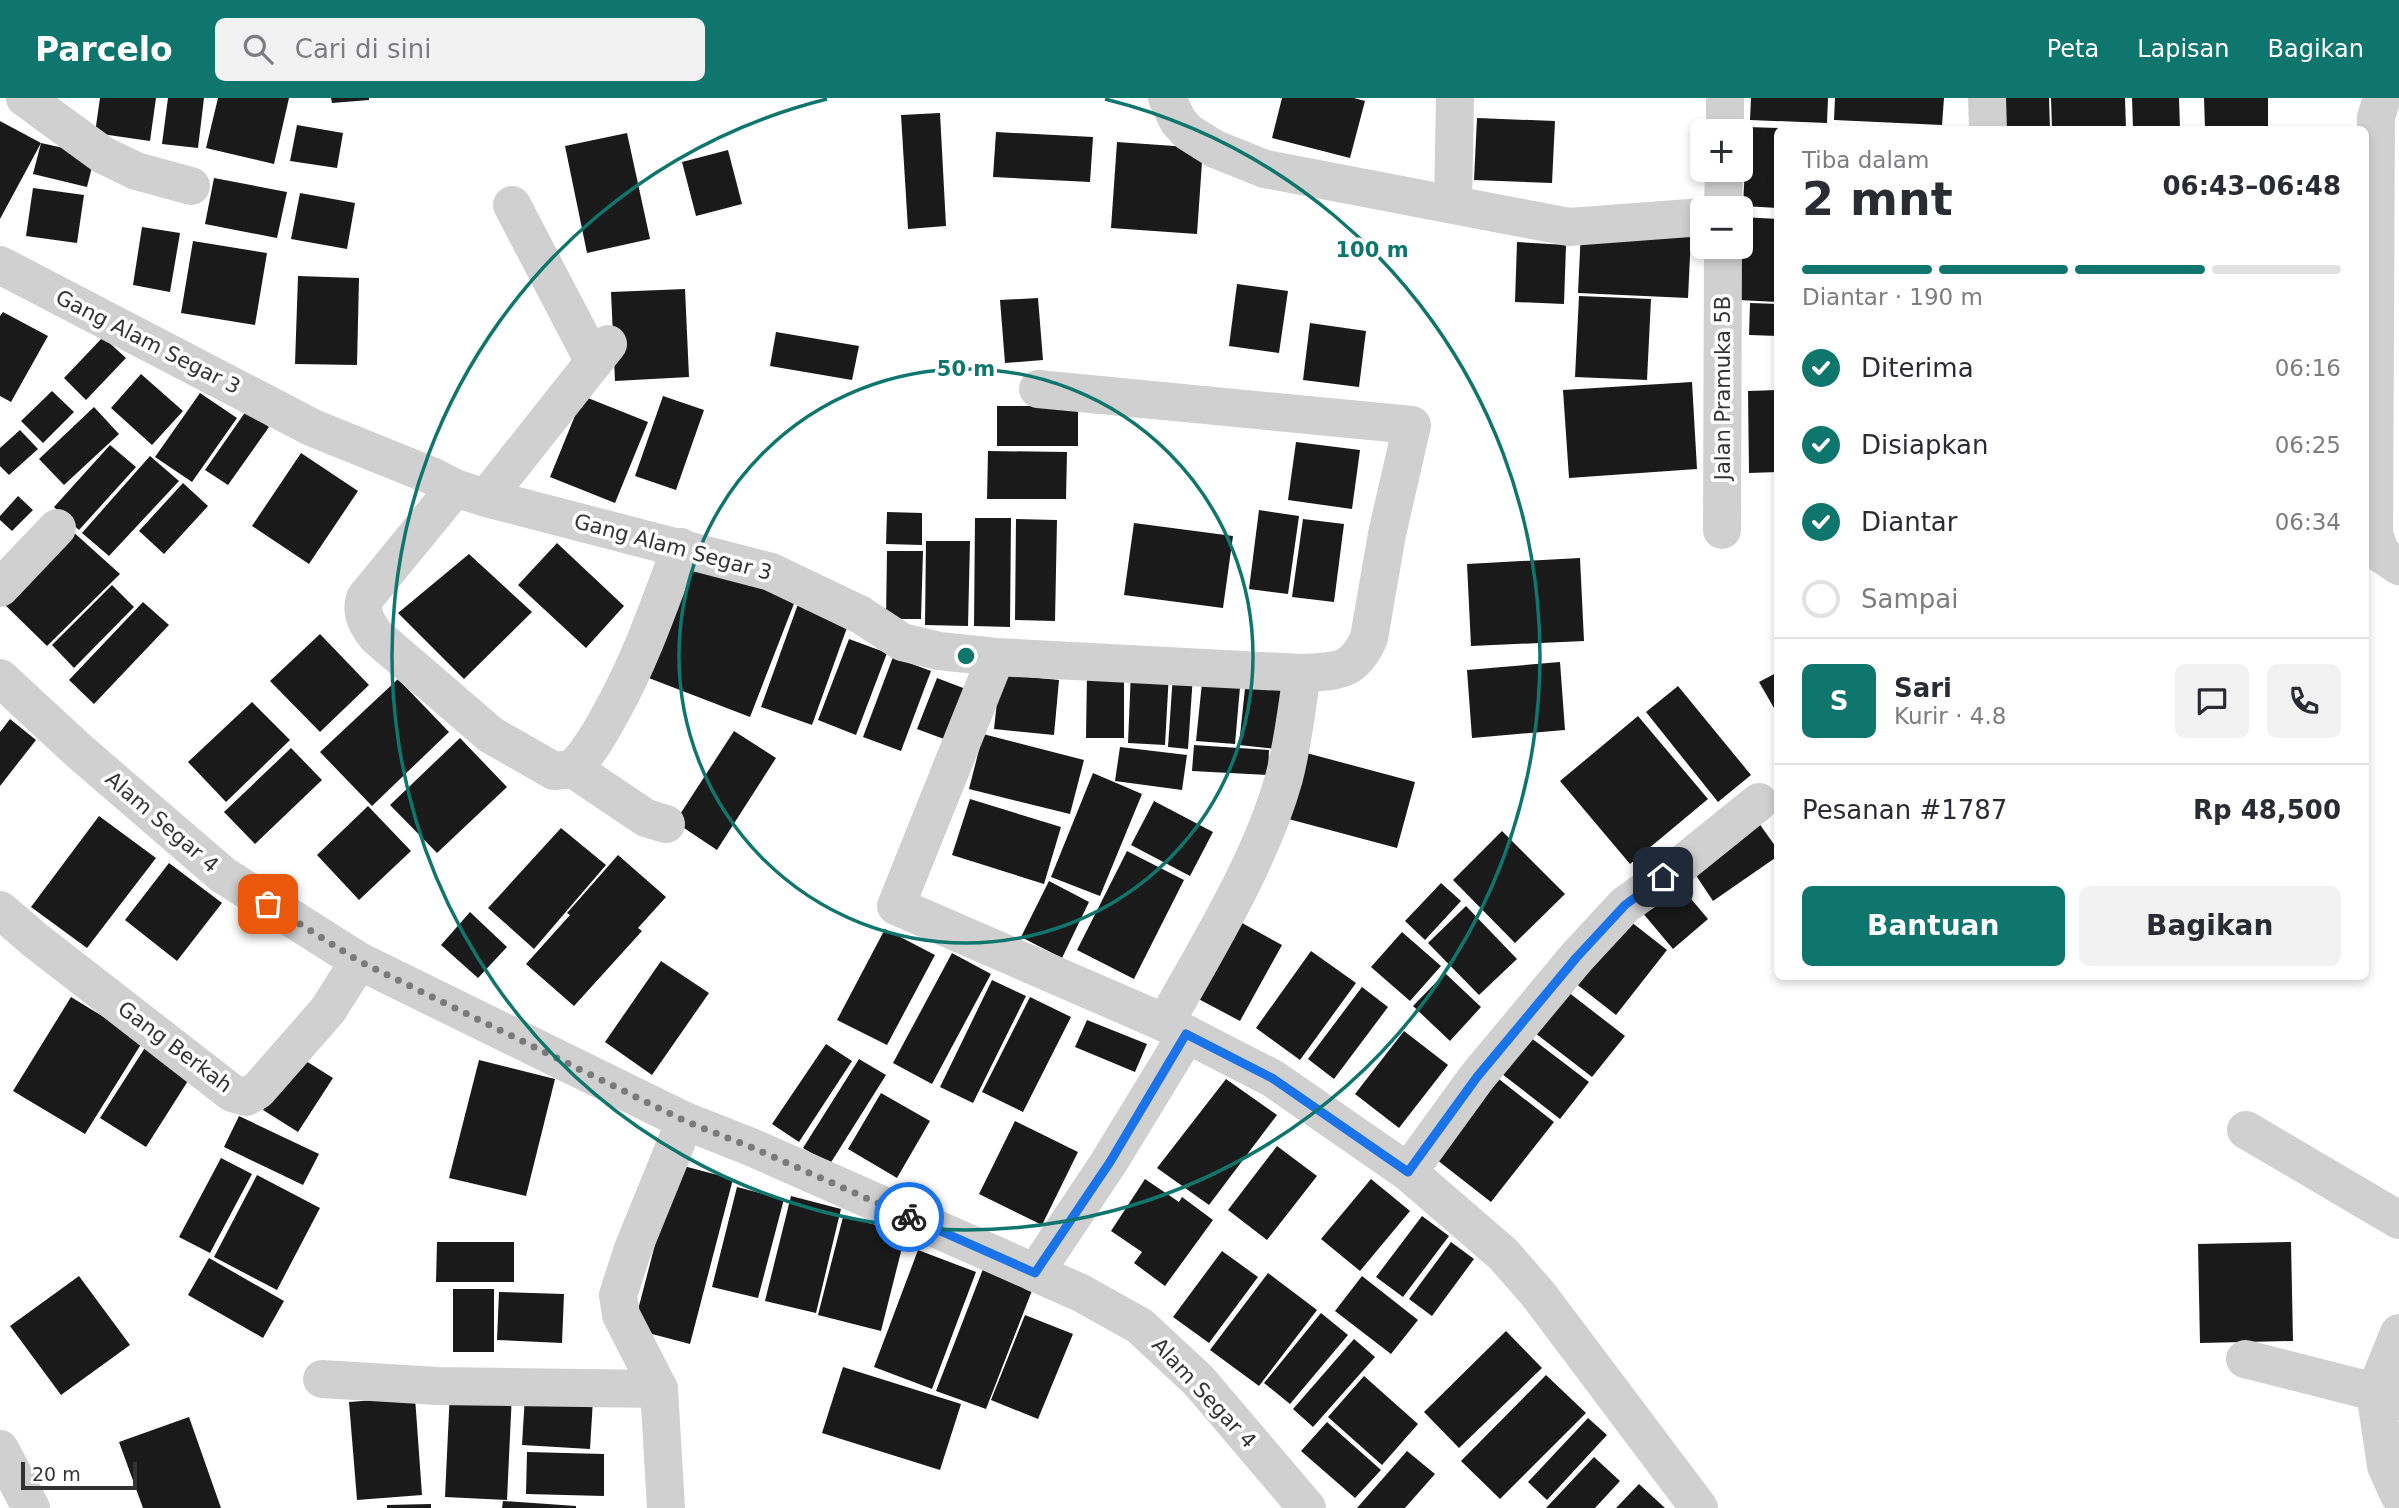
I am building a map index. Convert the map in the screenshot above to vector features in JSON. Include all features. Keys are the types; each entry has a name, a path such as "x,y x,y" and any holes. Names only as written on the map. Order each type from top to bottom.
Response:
{"street":[{"path":"25,98 103,155 136,171 191,186"},
{"path":"1167,98 1188,132 1215,149 1265,169 1569,227 1690,218"},
{"path":"1453,204 1455,98"},
{"path":"1725,119 1726,98"},
{"path":"1987,98 1988,126"},
{"path":"2382,98 2376,117 2374,534 2381,554 2399,566"},
{"path":"512,205 601,353 470,493 365,598 362,610 365,618 376,636 491,735 554,771 573,769 590,752 628,683 642,654 681,547"},
{"name":"Jalan Pramuka 5B","path":"1722,530 1723,259"},
{"name":"Gang Alam Segar 3","path":"0,265 313,428 470,493 771,572 861,615 902,642 939,652 996,657 1302,673 1333,671 1354,663 1369,638 1387,534 1412,425 1038,389"},
{"path":"0,588 57,528"},
{"path":"996,657 896,906 1176,1029 1272,1078 1408,1172 1503,1254 1530,1284 1699,1508"},
{"path":"1035,1273 1110,1162 1176,1029 1271,817 1292,744 1302,673"},
{"name":"Alam Segar 4","path":"0,678 79,751 223,875 359,961 685,1121 751,1147 1082,1293 1140,1326 1199,1381 1307,1508"},
{"path":"573,769 646,818 666,824"},
{"path":"1408,1172 1477,1077 1576,958 1625,905 1759,802"},
{"name":"Gang Berkah","path":"0,910 232,1093 246,1097 258,1090 328,1010 359,961"},
{"path":"666,1508 659,1388 621,1315 618,1295 633,1249 685,1121"},
{"path":"2246,1130 2399,1220"},
{"path":"2399,1333 2387,1397 2386,1466 2399,1495"},
{"path":"2245,1359 2387,1397"},
{"path":"322,1379 437,1386 659,1388"},
{"path":"0,1449 31,1508"}],"building":[{"path":"100,98 156,98 150,141 95,133"},
{"path":"168,98 204,98 198,148 162,144"},
{"path":"218,98 289,98 274,164 206,148"},
{"path":"331,98 369,98 369,100 332,103"},
{"path":"1282,98 1354,98 1365,101 1350,158 1272,138"},
{"path":"1751,98 1828,98 1827,123 1750,119"},
{"path":"1835,98 1944,98 1942,125 1834,120"},
{"path":"2003,98 2049,98 2050,126 2003,126"},
{"path":"2051,98 2125,98 2126,126 2052,126"},
{"path":"2132,98 2179,98 2180,126 2133,126"},
{"path":"2204,98 2268,98 2268,126 2205,126"},
{"path":"940,113 946,226 908,229 901,115"},
{"path":"1477,118 1555,121 1552,183 1474,180"},
{"path":"0,121 41,143 0,219"},
{"path":"297,125 343,133 337,168 290,161"},
{"path":"1753,127 1774,128 1774,208 1753,207 1753,196 1744,196 1744,182 1753,182"},
{"path":"996,132 1093,137 1090,182 993,177"},
{"path":"627,133 650,239 587,253 565,146"},
{"path":"1117,142 1203,148 1197,234 1111,228"},
{"path":"41,143 95,155 87,187 33,174"},
{"path":"728,150 742,204 696,216 682,162"},
{"path":"214,178 287,192 277,238 205,224"},
{"path":"33,188 84,195 77,243 26,236"},
{"path":"300,193 355,203 347,249 291,239"},
{"path":"1753,218 1774,219 1774,302 1738,300 1740,259 1753,259"},
{"path":"142,227 180,233 170,292 133,285"},
{"path":"1581,230 1690,235 1688,298 1578,293"},
{"path":"193,241 267,253 255,325 181,313"},
{"path":"1517,242 1566,245 1564,304 1515,302"},
{"path":"298,276 359,278 357,365 295,364"},
{"path":"1237,284 1288,291 1279,353 1229,346"},
{"path":"685,289 689,377 615,381 611,292"},
{"path":"1579,296 1651,299 1647,380 1575,377"},
{"path":"1038,298 1043,360 1005,363 1000,300"},
{"path":"1750,303 1774,304 1774,336 1749,335"},
{"path":"3,312 48,336 11,402 0,396 0,316"},
{"path":"1310,323 1366,331 1359,387 1303,380"},
{"path":"776,332 859,346 852,380 770,366"},
{"path":"103,337 126,358 86,400 64,378"},
{"path":"141,374 183,411 152,445 111,408"},
{"path":"1692,382 1697,469 1569,478 1563,390"},
{"path":"1774,390 1774,472 1749,473 1748,391"},
{"path":"52,391 74,412 43,443 21,421"},
{"path":"200,393 237,418 192,482 155,457"},
{"path":"583,396 648,422 615,503 550,477"},
{"path":"663,396 704,410 676,490 635,476"},
{"path":"997,406 1078,406 1078,446 997,446"},
{"path":"94,407 119,434 64,485 39,459"},
{"path":"246,411 269,427 228,485 205,470"},
{"path":"20,430 38,449 9,475 0,466 0,448"},
{"path":"1296,442 1360,450 1352,509 1288,500"},
{"path":"110,445 136,467 79,530 54,507"},
{"path":"988,451 1067,452 1066,499 987,499"},
{"path":"301,453 358,491 309,564 252,526"},
{"path":"150,456 179,481 109,556 82,533"},
{"path":"183,483 208,506 164,554 139,531"},
{"path":"18,496 33,510 12,531 0,520 0,516"},
{"path":"1259,510 1299,516 1288,594 1249,589"},
{"path":"887,512 922,513 922,545 886,544"},
{"path":"975,518 1011,518 1010,627 974,626"},
{"path":"1016,519 1057,520 1055,621 1015,620"},
{"path":"1303,519 1344,524 1334,602 1292,597"},
{"path":"1134,523 1233,536 1223,608 1124,595"},
{"path":"70,529 120,574 47,646 0,600"},
{"path":"926,541 970,541 968,626 925,625"},
{"path":"557,543 624,606 586,648 518,585"},
{"path":"887,551 923,551 921,619 886,619"},
{"path":"469,554 532,612 464,679 398,613"},
{"path":"1580,558 1584,641 1471,646 1467,564"},
{"path":"686,559 795,601 750,717 641,675"},
{"path":"112,585 134,607 74,668 52,645"},
{"path":"143,602 169,625 94,704 69,680"},
{"path":"798,604 849,622 812,725 761,707"},
{"path":"320,634 369,685 320,732 270,681"},
{"path":"849,639 887,653 856,735 818,720"},
{"path":"893,657 931,671 901,751 863,737"},
{"path":"1560,662 1565,730 1472,738 1467,670"},
{"path":"1131,671 1169,673 1165,745 1128,743"},
{"path":"1087,672 1124,673 1124,738 1086,738"},
{"path":"1203,673 1241,676 1235,744 1196,741"},
{"path":"1000,674 1059,680 1054,735 994,729"},
{"path":"1173,674 1193,675 1188,749 1168,747"},
{"path":"1774,674 1774,708 1759,682"},
{"path":"937,678 971,691 952,742 917,729"},
{"path":"398,679 449,732 372,806 320,752"},
{"path":"1246,679 1282,683 1276,749 1239,745"},
{"path":"1678,686 1751,775 1718,802 1646,712"},
{"path":"252,702 290,740 226,802 188,762"},
{"path":"1638,716 1708,799 1630,864 1560,781"},
{"path":"10,719 36,740 0,786 0,732"},
{"path":"734,731 776,758 717,850 675,822"},
{"path":"983,734 1084,760 1070,814 969,789"},
{"path":"460,738 507,787 437,853 390,805"},
{"path":"1194,745 1269,750 1268,775 1192,771"},
{"path":"1120,747 1187,755 1182,790 1115,781"},
{"path":"291,748 322,780 255,844 224,812"},
{"path":"1299,751 1415,782 1397,848 1281,817"},
{"path":"1093,773 1142,794 1100,896 1051,877"},
{"path":"970,799 1061,827 1044,884 952,855"},
{"path":"1154,801 1213,832 1190,876 1131,845"},
{"path":"368,806 411,851 359,900 317,855"},
{"path":"99,816 156,858 87,948 31,907"},
{"path":"1756,819 1774,844 1774,859 1713,901 1689,865"},
{"path":"561,828 606,865 534,949 488,908"},
{"path":"1502,831 1565,894 1515,943 1453,880"},
{"path":"1127,851 1184,880 1134,979 1077,950"},
{"path":"618,855 666,897 638,928 642,931 574,1006 526,964"},
{"path":"169,863 222,903 177,961 125,920"},
{"path":"1671,875 1708,919 1673,949 1636,905"},
{"path":"1049,881 1089,902 1062,958 1021,937"},
{"path":"1441,883 1461,901 1425,940 1405,921"},
{"path":"1466,906 1517,959 1479,995 1428,943"},
{"path":"470,912 507,947 478,978 441,945"},
{"path":"1621,914 1667,950 1616,1015 1570,979"},
{"path":"1233,918 1282,945 1240,1021 1191,995"},
{"path":"885,929 935,955 887,1045 837,1020"},
{"path":"1402,932 1441,966 1410,1001 1371,967"},
{"path":"1311,951 1356,983 1300,1060 1256,1028"},
{"path":"952,953 991,974 932,1084 893,1063"},
{"path":"661,961 709,993 652,1075 605,1042"},
{"path":"1445,973 1481,1007 1450,1041 1413,1006"},
{"path":"992,980 1026,996 973,1103 940,1087"},
{"path":"1559,985 1625,1036 1592,1077 1526,1026"},
{"path":"1362,987 1388,1007 1334,1079 1308,1059"},
{"path":"71,997 143,1041 85,1134 13,1091"},
{"path":"1030,997 1071,1017 1023,1112 982,1092"},
{"path":"1087,1020 1147,1044 1135,1072 1075,1047"},
{"path":"1404,1031 1448,1065 1399,1128 1355,1094"},
{"path":"1522,1031 1589,1082 1560,1119 1493,1067"},
{"path":"148,1043 193,1073 146,1147 100,1118"},
{"path":"826,1044 852,1061 799,1142 772,1124"},
{"path":"298,1056 333,1078 298,1132 263,1110"},
{"path":"859,1059 886,1075 830,1164 803,1148"},
{"path":"479,1060 555,1079 526,1196 449,1178"},
{"path":"1495,1076 1554,1122 1491,1202 1432,1156"},
{"path":"1226,1079 1277,1115 1209,1205 1157,1168"},
{"path":"881,1093 930,1121 897,1178 848,1149"},
{"path":"239,1116 319,1154 303,1185 224,1147"},
{"path":"1015,1121 1078,1152 1042,1225 979,1194"},
{"path":"1277,1146 1317,1176 1267,1240 1228,1210"},
{"path":"221,1158 252,1174 210,1253 179,1237"},
{"path":"676,1164 733,1179 690,1344 633,1329"},
{"path":"257,1175 320,1208 277,1290 214,1257"},
{"path":"1145,1179 1179,1202 1182,1197 1213,1220 1165,1286 1134,1263 1142,1252 1111,1231"},
{"path":"1371,1179 1410,1211 1360,1271 1321,1239"},
{"path":"737,1187 784,1199 758,1298 712,1287"},
{"path":"791,1196 841,1209 816,1313 765,1301"},
{"path":"1422,1216 1449,1236 1403,1297 1376,1277"},
{"path":"843,1217 906,1232 881,1331 818,1315"},
{"path":"437,1242 514,1242 514,1282 436,1282"},
{"path":"1451,1242 1474,1259 1432,1316 1409,1299"},
{"path":"2291,1242 2293,1341 2200,1343 2198,1244"},
{"path":"918,1250 976,1272 932,1389 874,1367"},
{"path":"1222,1251 1258,1277 1209,1343 1173,1317"},
{"path":"209,1258 284,1301 263,1338 188,1295"},
{"path":"983,1269 1033,1288 986,1409 936,1391"},
{"path":"1268,1273 1317,1310 1259,1386 1210,1350"},
{"path":"79,1276 130,1345 61,1395 10,1326"},
{"path":"1362,1276 1418,1320 1391,1354 1335,1311"},
{"path":"453,1289 494,1289 494,1352 453,1352"},
{"path":"499,1292 564,1294 562,1343 497,1340"},
{"path":"1321,1313 1348,1335 1290,1404 1264,1383"},
{"path":"1025,1315 1073,1334 1038,1419 991,1400"},
{"path":"1506,1331 1542,1368 1459,1448 1424,1412"},
{"path":"1354,1339 1375,1357 1313,1427 1293,1409"},
{"path":"843,1367 961,1404 940,1470 822,1433"},
{"path":"1546,1375 1586,1413 1500,1499 1461,1461"},
{"path":"1364,1376 1418,1424 1382,1465 1328,1417"},
{"path":"450,1390 512,1393 507,1500 445,1497"},
{"path":"525,1395 593,1399 590,1449 522,1445"},
{"path":"415,1397 422,1495 357,1500 349,1402"},
{"path":"189,1417 221,1508 143,1508 119,1442"},
{"path":"1588,1418 1607,1435 1547,1500 1528,1482"},
{"path":"1327,1422 1381,1470 1355,1498 1301,1451"},
{"path":"1407,1451 1435,1474 1405,1508 1357,1508"},
{"path":"527,1452 604,1454 604,1496 526,1494"},
{"path":"1594,1457 1620,1481 1595,1508 1546,1508"},
{"path":"1639,1484 1665,1508 1616,1508"},
{"path":"503,1501 576,1506 576,1508 502,1508"},
{"path":"431,1504 431,1508 387,1508 387,1505"}],"way so far":[{"path":"268,904 359,961 685,1121 751,1147 909,1217"}],"route":[{"path":"909,1217 1035,1273 1110,1162 1186,1034 1272,1078 1408,1172 1477,1077 1576,958 1625,905 1663,877"}]}
